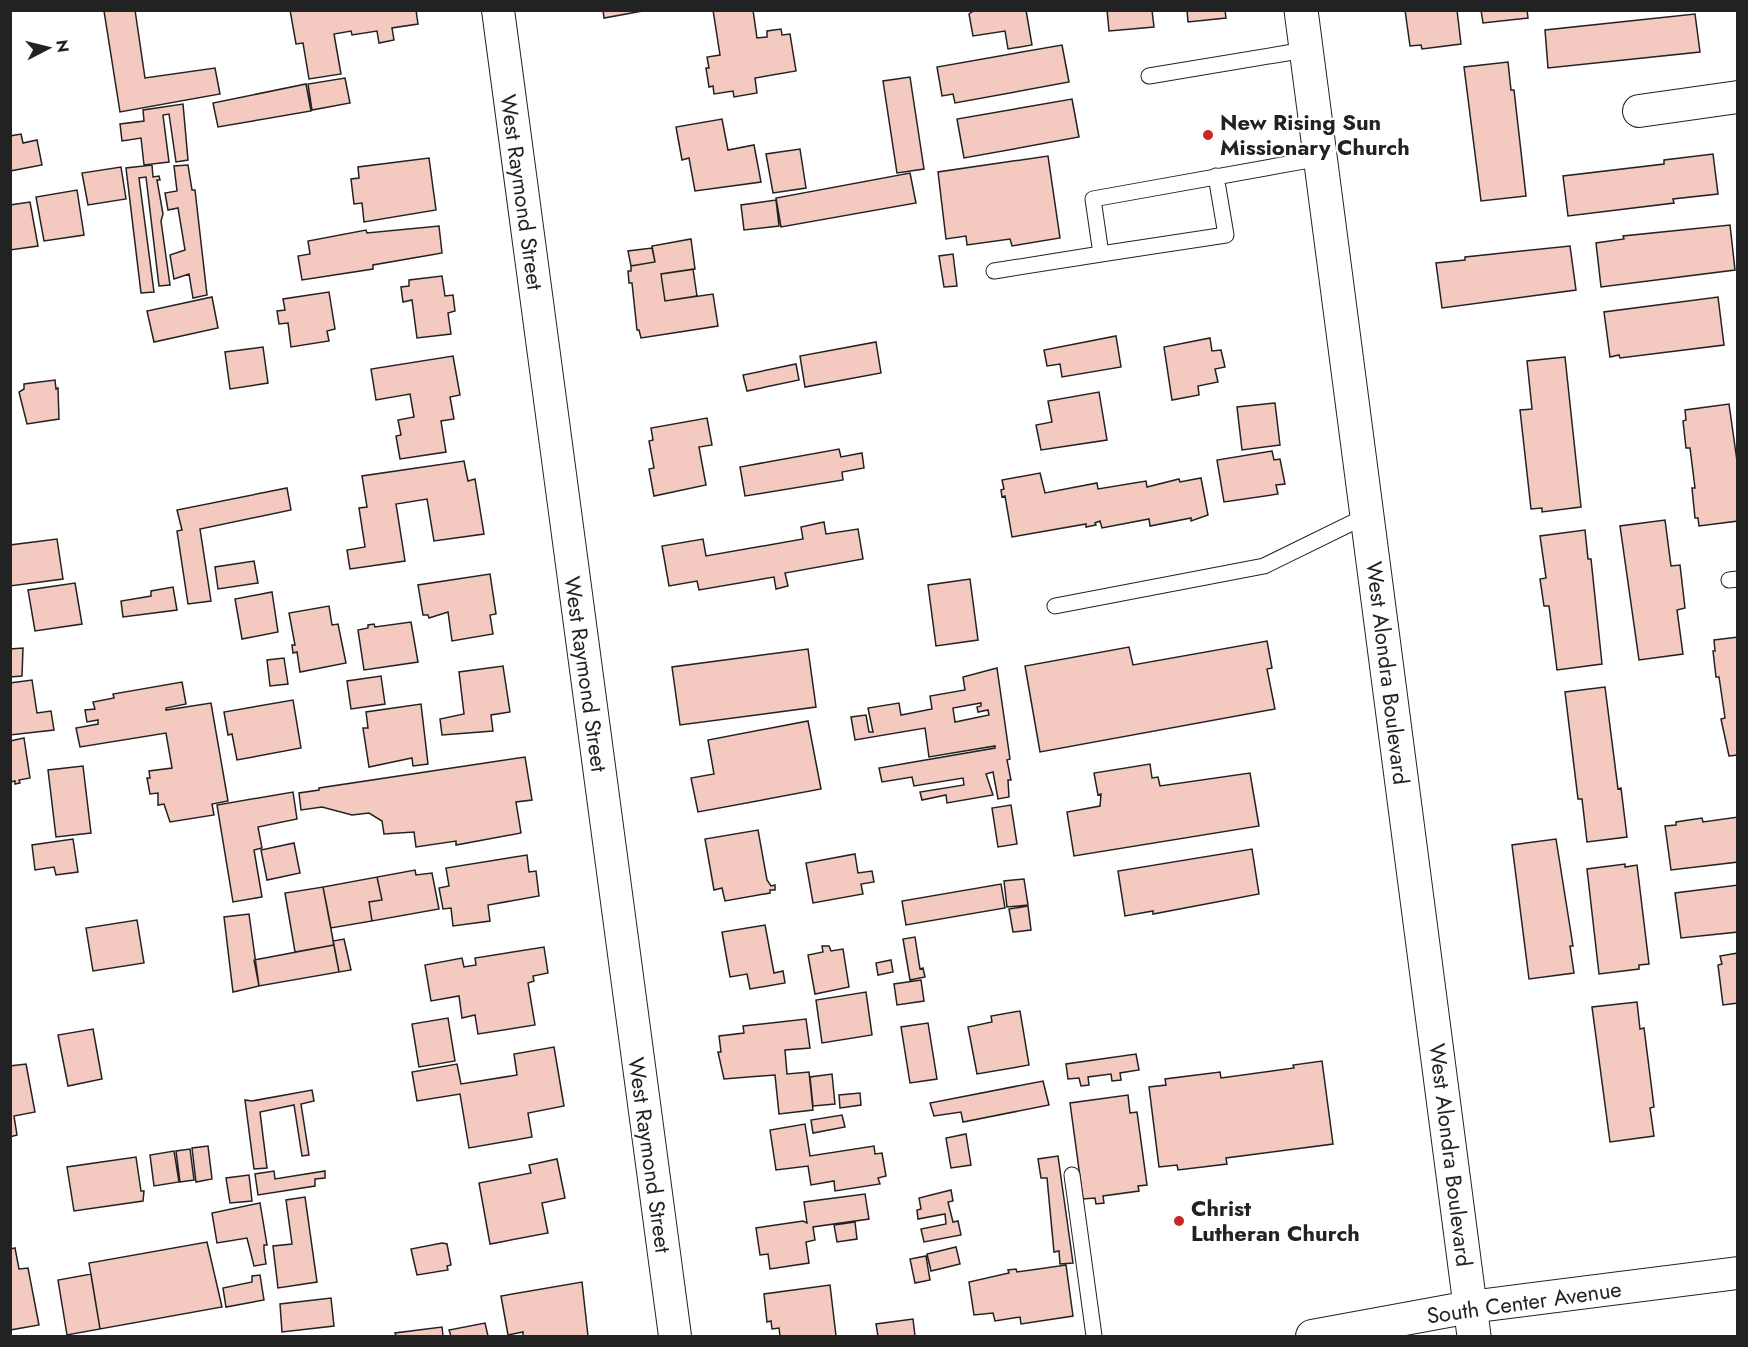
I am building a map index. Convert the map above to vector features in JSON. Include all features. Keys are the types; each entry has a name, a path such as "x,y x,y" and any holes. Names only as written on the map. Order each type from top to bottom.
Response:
{"main road":[{"name":"West Alondra Boulevard","path":"1300,10 1472,1322"}],"street":[{"name":"West Raymond Street","path":"498,10 675,1336"},
{"path":"1639,111 1737,98"},
{"name":"South Center Avenue","path":"1312,1336 1472,1322 1737,1273"}],"lane":[{"path":"1149,76 1305,50"},
{"path":"1101,254 1094,199 1321,158"},
{"path":"994,271 1226,235 1216,176"},
{"path":"1055,606 1264,566 1368,515"},
{"path":"1072,1175 1094,1336"}],"building":[{"path":"135,10 145,78 215,68 220,94 120,112 104,11"},
{"path":"290,10 416,10 418,24 392,28 394,40 379,43 377,31 352,35 351,31 334,34 341,74 309,79 303,43 296,44"},
{"path":"603,10 648,10 604,18"},
{"path":"713,10 753,10 757,38 767,37 767,31 781,29 782,35 790,34 796,71 755,78 757,93 734,97 733,91 714,94 713,86 709,87 706,68 709,68 707,57 720,55"},
{"path":"975,10 1026,10 1032,45 1008,49 1005,31 973,36 969,14"},
{"path":"1107,10 1152,10 1154,27 1109,31"},
{"path":"1187,10 1225,10 1226,18 1188,22"},
{"path":"1405,10 1457,10 1461,44 1422,49 1421,45 1410,46"},
{"path":"1481,10 1527,10 1528,18 1483,23"},
{"path":"1695,14 1700,52 1548,68 1545,30"},
{"path":"1062,45 1069,82 955,103 953,94 942,96 937,67"},
{"path":"1508,62 1511,90 1514,90 1526,196 1481,201 1464,67"},
{"path":"910,77 924,169 897,173 883,81"},
{"path":"345,78 350,103 312,110 308,84"},
{"path":"306,84 311,111 218,127 213,103"},
{"path":"1072,99 1079,137 964,158 957,119"},
{"path":"183,104 188,160 176,162 169,114 163,115 169,162 144,165 141,138 122,141 120,124 144,121 143,110"},
{"path":"722,119 728,150 754,145 761,182 695,191 689,158 682,160 676,127"},
{"path":"21,134 23,143 37,140 42,165 10,171 10,136"},
{"path":"800,149 806,188 773,193 766,154"},
{"path":"1713,154 1718,194 1673,199 1674,203 1568,216 1563,176 1664,164 1664,160"},
{"path":"1048,156 1060,238 1012,246 1010,239 967,245 966,236 946,239 938,172"},
{"path":"429,158 436,210 364,222 362,203 354,204 351,179 359,178 358,167"},
{"path":"152,165 153,177 159,176 160,180 157,180 170,285 159,286 146,177 139,178 154,292 141,293 126,168"},
{"path":"188,165 192,190 195,190 207,295 193,298 189,274 174,279 170,255 185,250 178,208 168,210 165,193 177,191 174,166"},
{"path":"121,167 126,199 88,205 82,173"},
{"path":"910,173 916,203 781,227 776,198"},
{"path":"77,190 84,235 44,241 36,197"},
{"path":"776,200 779,226 744,230 741,205"},
{"path":"30,202 38,246 10,250 10,205"},
{"path":"1730,225 1735,270 1601,287 1596,243 1624,239 1623,236"},
{"path":"439,226 442,253 373,265 373,269 302,280 298,256 310,254 308,241 366,230 367,233"},
{"path":"691,239 695,269 661,274 665,301 713,294 718,326 641,338 637,330 632,283 629,283 628,271 631,271 631,266 655,262 652,246"},
{"path":"1570,246 1576,290 1442,308 1436,263 1465,260 1465,257"},
{"path":"652,248 655,262 631,266 628,251"},
{"path":"953,254 957,286 944,287 939,256"},
{"path":"693,269 697,296 665,301 661,274"},
{"path":"442,276 445,296 453,295 455,311 448,313 451,334 417,338 412,300 403,302 401,287 409,286 409,280"},
{"path":"329,292 335,329 327,331 329,341 291,347 288,323 279,324 277,311 285,310 283,299"},
{"path":"212,297 218,328 154,342 147,311"},
{"path":"1718,297 1724,345 1620,358 1619,355 1610,357 1604,312"},
{"path":"1116,336 1121,367 1062,377 1060,364 1047,366 1044,350"},
{"path":"1210,338 1212,351 1221,350 1225,367 1215,369 1218,382 1198,386 1199,395 1172,400 1164,347"},
{"path":"876,342 881,373 805,387 800,356"},
{"path":"263,347 268,383 230,389 225,352"},
{"path":"453,356 460,395 450,397 454,419 441,421 446,452 400,459 396,436 401,435 398,420 414,417 410,394 376,400 371,369"},
{"path":"1565,357 1581,507 1542,512 1542,508 1531,509 1520,410 1532,409 1527,361"},
{"path":"796,364 799,380 747,391 743,375"},
{"path":"55,380 56,389 58,388 59,419 27,424 19,392 24,389 24,384"},
{"path":"1099,392 1107,440 1041,450 1036,425 1052,422 1048,401"},
{"path":"1275,403 1280,445 1242,450 1237,407"},
{"path":"1729,404 1738,468 1738,521 1699,526 1698,518 1695,518 1692,488 1695,488 1690,448 1686,448 1683,421 1686,420 1685,410"},
{"path":"707,418 712,445 699,447 706,485 654,496 649,469 654,468 649,441 653,440 651,428"},
{"path":"839,449 841,457 862,453 864,468 842,472 843,480 745,496 740,467"},
{"path":"1272,451 1274,460 1280,459 1285,484 1276,485 1278,494 1224,502 1217,460"},
{"path":"464,461 468,481 475,479 484,534 434,541 427,499 396,504 405,561 350,569 347,550 365,547 359,508 367,507 362,476"},
{"path":"1040,473 1045,493 1097,483 1098,489 1146,481 1147,487 1179,479 1180,482 1201,478 1208,515 1191,521 1191,518 1150,526 1149,519 1102,528 1100,521 1095,523 1096,525 1086,527 1086,524 1012,537 1005,496 1002,497 1001,490 1004,489 1002,480"},
{"path":"287,488 291,510 200,529 211,601 188,604 177,531 182,530 177,510"},
{"path":"1665,520 1671,566 1680,565 1685,608 1677,610 1683,654 1639,660 1620,526"},
{"path":"824,522 826,534 858,529 863,559 785,573 788,586 776,589 774,577 699,590 697,581 669,586 662,546 703,539 706,556 803,539 801,527"},
{"path":"1585,530 1588,559 1591,559 1602,664 1557,670 1549,606 1544,606 1540,579 1546,578 1540,536"},
{"path":"57,539 63,579 10,586 10,545"},
{"path":"254,561 258,583 218,589 215,567"},
{"path":"490,574 496,614 490,615 493,634 452,641 448,612 429,618 428,615 423,615 418,585"},
{"path":"970,579 978,640 936,646 928,585"},
{"path":"75,583 82,624 35,631 28,590"},
{"path":"173,587 177,610 123,617 121,601 151,596 151,591"},
{"path":"272,592 278,632 242,639 235,599"},
{"path":"329,606 332,625 338,624 346,663 300,672 297,652 293,653 292,645 295,645 289,613"},
{"path":"411,622 418,662 364,670 358,630 374,624 375,627"},
{"path":"1738,637 1738,755 1729,756 1721,719 1725,718 1713,651 1715,651 1714,640"},
{"path":"1267,641 1272,668 1267,669 1275,709 1040,752 1025,666 1129,647 1133,665"},
{"path":"23,648 22,676 10,677 10,649"},
{"path":"808,649 816,707 680,725 672,667"},
{"path":"284,658 288,684 270,686 267,660"},
{"path":"503,666 510,712 491,715 493,731 442,735 440,719 464,714 459,672"},
{"path":"997,668 1010,759 1007,760 1011,780 1008,780 1009,797 998,799 993,772 986,774 993,795 947,803 946,795 922,800 920,792 964,785 963,778 914,786 912,777 882,782 879,768 995,748 995,746 929,757 925,728 855,740 851,717 866,715 869,732 873,732 868,708 899,703 901,715 932,709 930,696 965,690 963,677","holes":["981,703 981,706 977,707 978,712 988,710 989,715 955,722 953,708"]},
{"path":"381,676 385,704 351,709 347,681"},
{"path":"32,680 37,713 51,711 54,730 10,735 10,683"},
{"path":"182,682 186,704 166,708 166,710 211,703 228,801 212,804 214,815 170,822 164,804 158,805 158,793 150,794 147,778 150,778 149,771 172,768 166,733 80,747 76,728 98,724 98,720 87,722 85,710 95,709 93,702 114,698 113,694"},
{"path":"1605,687 1618,789 1621,788 1627,837 1587,842 1582,799 1578,799 1565,692"},
{"path":"293,700 301,748 237,760 232,734 228,735 224,712"},
{"path":"421,704 428,764 413,766 412,758 369,767 363,728 368,728 366,712"},
{"path":"808,721 821,789 698,812 691,778 714,774 708,740"},
{"path":"24,738 30,778 19,780 20,783 15,784 15,781 10,782 10,741"},
{"path":"525,757 532,800 516,802 521,833 456,845 456,841 416,847 414,832 384,834 382,821 369,813 352,815 322,807 301,810 299,793 319,790 319,788"},
{"path":"1150,764 1152,778 1158,777 1160,786 1250,773 1259,826 1074,856 1067,812 1100,806 1101,794 1098,795 1094,773"},
{"path":"83,766 91,833 56,837 48,770"},
{"path":"293,792 297,819 258,827 262,848 254,850 262,897 233,902 217,805"},
{"path":"1011,805 1017,844 998,847 992,808"},
{"path":"1738,817 1738,862 1671,870 1665,826 1702,818 1703,822"},
{"path":"758,830 767,880 771,886 775,885 775,890 770,890 770,893 725,901 722,888 714,890 705,839"},
{"path":"73,839 78,872 56,875 54,867 35,870 32,845"},
{"path":"1556,839 1573,946 1570,946 1574,973 1529,979 1512,845"},
{"path":"294,843 300,873 267,880 261,850"},
{"path":"1252,849 1259,894 1153,914 1153,911 1125,916 1118,871"},
{"path":"855,854 858,873 872,871 874,882 861,884 863,894 813,903 806,863"},
{"path":"527,855 529,872 536,871 539,896 488,905 490,921 453,926 451,908 443,909 439,888 449,886 446,868"},
{"path":"1625,864 1625,867 1637,865 1649,964 1639,965 1639,969 1599,974 1587,869"},
{"path":"415,870 416,875 432,873 439,909 372,921 369,902 382,900 377,877"},
{"path":"377,877 382,900 369,902 372,921 331,928 323,887"},
{"path":"1024,879 1028,905 1007,907 1004,881"},
{"path":"1001,884 1005,908 906,925 902,901"},
{"path":"1738,885 1738,932 1681,938 1675,893"},
{"path":"323,887 334,945 295,952 285,893"},
{"path":"1028,906 1031,930 1013,932 1009,909"},
{"path":"249,914 259,986 233,992 224,917"},
{"path":"137,920 144,963 93,971 86,928"},
{"path":"765,925 774,973 783,971 785,983 750,989 747,974 730,977 722,932"},
{"path":"915,937 920,969 923,968 925,977 910,980 903,939"},
{"path":"344,939 351,970 339,972 333,941"},
{"path":"334,945 339,972 259,986 254,960"},
{"path":"822,946 829,946 831,951 843,949 849,987 815,994 808,955 823,952"},
{"path":"544,947 548,973 533,976 534,981 528,983 535,1025 478,1034 475,1015 462,1018 459,996 431,1001 425,965 462,958 464,967 476,965 475,958"},
{"path":"1738,953 1738,1003 1723,1005 1718,965 1722,964 1720,956"},
{"path":"891,960 893,972 878,975 876,963"},
{"path":"921,980 924,1001 897,1005 894,984"},
{"path":"866,992 872,1035 822,1043 816,1000"},
{"path":"1637,1002 1640,1029 1644,1028 1654,1107 1650,1108 1654,1136 1610,1142 1592,1007"},
{"path":"1020,1011 1029,1065 977,1074 968,1027 992,1022 991,1016"},
{"path":"448,1018 455,1061 419,1067 412,1024"},
{"path":"806,1019 810,1048 785,1050 787,1074 809,1072 813,1110 779,1114 775,1075 724,1079 718,1052 721,1052 719,1036 744,1033 743,1026"},
{"path":"928,1023 937,1079 910,1083 901,1027"},
{"path":"93,1029 102,1079 68,1086 58,1035"},
{"path":"554,1047 564,1106 528,1113 532,1137 469,1148 460,1094 417,1101 412,1072 457,1064 461,1084 517,1075 514,1054"},
{"path":"1136,1054 1139,1070 1120,1073 1121,1080 1112,1081 1111,1074 1088,1077 1089,1085 1081,1086 1079,1078 1068,1079 1066,1064"},
{"path":"1322,1061 1333,1144 1226,1158 1227,1164 1178,1170 1177,1165 1159,1167 1149,1087 1166,1085 1165,1079 1220,1072 1221,1078 1294,1068 1293,1065"},
{"path":"26,1064 35,1112 14,1116 17,1135 10,1137 10,1066"},
{"path":"832,1074 835,1104 813,1106 810,1077"},
{"path":"1043,1081 1049,1105 963,1122 961,1112 934,1116 930,1103"},
{"path":"312,1090 314,1101 301,1104 309,1155 302,1156 294,1105 260,1112 267,1168 254,1169 245,1100 252,1101"},
{"path":"860,1093 861,1105 840,1108 839,1095"},
{"path":"1128,1095 1130,1113 1137,1112 1147,1185 1138,1186 1139,1191 1103,1196 1104,1203 1096,1204 1095,1198 1083,1199 1070,1103"},
{"path":"842,1115 845,1127 813,1133 811,1120"},
{"path":"805,1124 810,1156 874,1146 875,1154 882,1153 886,1176 878,1178 880,1184 835,1191 834,1181 811,1185 808,1166 776,1170 770,1130"},
{"path":"966,1134 971,1165 951,1168 946,1138"},
{"path":"208,1146 212,1179 196,1182 192,1148"},
{"path":"190,1149 194,1180 180,1182 176,1151"},
{"path":"174,1151 179,1182 154,1186 150,1155"},
{"path":"1058,1156 1073,1263 1060,1264 1059,1251 1054,1252 1047,1178 1041,1178 1038,1159"},
{"path":"136,1157 141,1191 144,1191 143,1201 74,1211 67,1167"},
{"path":"557,1159 565,1198 542,1203 548,1233 490,1244 479,1183 531,1173 529,1165"},
{"path":"274,1171 275,1179 325,1171 325,1178 315,1179 315,1186 258,1195 255,1174"},
{"path":"249,1175 252,1201 230,1203 226,1178"},
{"path":"951,1190 953,1201 948,1202 953,1222 958,1221 961,1235 924,1242 921,1229 946,1224 945,1214 918,1219 917,1210 921,1209 919,1198"},
{"path":"865,1194 869,1219 813,1227 815,1240 806,1242 809,1263 770,1269 768,1254 760,1255 756,1228 803,1221 807,1223 804,1202"},
{"path":"305,1197 317,1282 278,1288 273,1246 292,1244 286,1200"},
{"path":"260,1203 267,1245 264,1245 266,1264 254,1266 247,1238 217,1243 212,1213"},
{"path":"855,1222 857,1239 837,1242 834,1225"},
{"path":"207,1242 222,1307 100,1329 89,1263"},
{"path":"447,1244 451,1265 447,1266 448,1270 417,1275 411,1249"},
{"path":"956,1247 960,1264 931,1271 927,1254"},
{"path":"15,1248 19,1269 28,1268 39,1325 10,1330 10,1249"},
{"path":"926,1256 930,1280 915,1283 910,1259"},
{"path":"1066,1265 1073,1316 1021,1324 1020,1317 995,1321 993,1313 974,1315 969,1282 1009,1273 1008,1270 1016,1269 1017,1272"},
{"path":"91,1274 100,1329 67,1335 58,1280"},
{"path":"260,1275 264,1300 226,1307 223,1288 252,1282 252,1276"},
{"path":"582,1282 588,1336 523,1336 523,1332 508,1335 501,1296"},
{"path":"830,1285 836,1336 780,1336 779,1328 772,1329 771,1321 767,1322 764,1294"},
{"path":"331,1298 334,1326 282,1332 280,1304"},
{"path":"913,1319 915,1336 878,1336 876,1324"},
{"path":"485,1323 488,1336 451,1336 449,1330"},
{"path":"442,1327 443,1336 396,1336 395,1333"}],"place":[{"name":"New Rising Sun Missionary Church","path":"1208,135"},
{"name":"Christ Lutheran Church","path":"1179,1221"}]}
